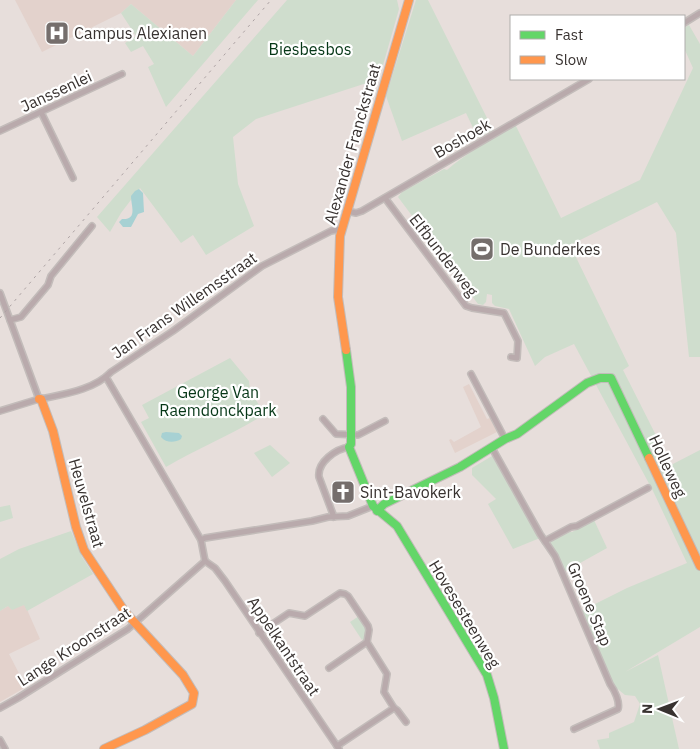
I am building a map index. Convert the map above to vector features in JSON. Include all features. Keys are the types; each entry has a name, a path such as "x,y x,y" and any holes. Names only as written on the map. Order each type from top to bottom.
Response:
{"street":[{"name":"Alexander Franckstraat","path":"349,448 351,387 338,297 341,229 409,0"},
{"path":"685,22 700,13"},
{"name":"Janssenlei","path":"0,131 122,74"},
{"name":"Boshoek","path":"346,210 359,212 385,198 587,80"},
{"path":"41,112 73,178"},
{"name":"Elfbunderweg","path":"385,198 464,303 472,308 501,312 506,315 518,341 517,358"},
{"path":"10,320 21,317 48,285 51,276 92,226"},
{"name":"Jan Frans Willemsstraat","path":"0,411 78,390 106,376 266,263 331,231 341,229"},
{"name":"Heuvelstraat","path":"0,295 52,432 76,527 84,550 116,600 135,624 183,675 192,689 194,699 192,704 104,749"},
{"path":"511,357 524,358"},
{"path":"201,540 334,516 348,516 375,508 416,489 492,448 505,439 471,374"},
{"path":"106,376 201,540 204,560"},
{"name":"Holleweg","path":"505,439 511,438 530,427 573,391 590,381 604,376 611,378 700,566"},
{"path":"323,419 336,434 358,435 386,421"},
{"path":"334,516 319,477 319,471 332,454 342,449 349,448 375,508"},
{"name":"Groene Stap","path":"492,448 555,556 614,690 619,708 574,728"},
{"path":"545,541 648,488"},
{"name":"Hovesesteenweg","path":"375,508 397,526 487,674 494,698 504,749"},
{"name":"Lange Kroonstraat","path":"0,708 135,624 204,560"},
{"name":"Appelkantstraat","path":"204,560 215,568 225,581 338,748"},
{"path":"259,633 289,613 305,616 337,595 343,593 348,596 368,626 367,642 387,674 384,692 406,722"},
{"path":"329,668 367,642"},
{"path":"338,748 394,708"},
{"path":"0,740 5,749"}],"shaded area":[{"name":"Campus Alexianen","path":"15,0 236,0 193,56 131,4 121,13 42,52"},
{"path":"469,384 487,419 490,418 497,432 455,453 449,440 451,439 454,442 481,427 463,387"},
{"path":"25,605 40,639 9,654 26,687 0,702 0,611 8,606"}],"green space":[{"path":"236,0 258,0 166,107 148,67 154,64 143,46 131,52 125,43 136,36 121,13 131,4 193,56"},
{"name":"Biesbesbos","path":"287,0 397,0 399,9 379,79 256,119 233,137 238,184 254,226 206,255 193,235 181,243 140,188 121,213 110,232 97,217"},
{"path":"416,0 428,0 493,130 478,138 466,113 402,141 386,96"},
{"path":"689,25 700,44 700,357 689,357 676,233 657,202 570,245 629,366 623,370 671,465 700,450 700,627 625,672 658,655 679,749 600,749 597,740 609,738 609,733 634,722 640,704 635,696 625,695 614,686 581,611 627,588 687,563 653,491 574,344 545,357 535,366 509,309 495,306 492,303 492,295 487,294 486,302 483,305 478,304 398,197 402,192 444,169 447,170 515,124 561,218 640,180 693,68 685,50 685,27"},
{"name":"George Van Raemdonckpark","path":"230,358 249,381 250,391 265,414 166,467 141,422 149,418 142,405"},
{"path":"270,445 290,463 272,477 254,453"},
{"path":"492,456 540,538 513,549 488,504 496,499 472,475 472,468"},
{"path":"10,505 13,518 0,522 0,507"},
{"path":"594,520 607,548 564,572 560,561 550,545 551,541"},
{"path":"71,531 82,557 93,574 27,611 24,605 12,610 8,606 0,611 0,559 19,549"},
{"path":"359,616 366,628 365,638 362,640 350,622"}],"water":[{"path":"139,189 143,193 144,212 138,214 131,227 123,227 119,222 132,215 131,196"},
{"path":"162,433 179,433 182,436 181,439 173,442 165,440 161,437"}],"railway":[{"path":"0,318 271,0"}],"traffic: fast":[{"path":"346,350 351,387 351,444 349,447 373,506 397,526 487,675 494,698 504,749"},
{"path":"377,511 384,504 460,467 505,439 517,434 587,383 600,378 611,378 649,458"}],"traffic: slow":[{"path":"346,350 338,297 340,236 409,0"},
{"path":"39,399 41,399 53,431 76,527 84,550 125,612 183,675 194,693 192,704 145,730 104,749"},
{"path":"649,458 700,566"}],"place":[{"name":"Campus Alexianen","path":"57,33"},
{"name":"De Bunderkes","path":"482,249"},
{"name":"Sint-Bavokerk","path":"343,492"}]}
